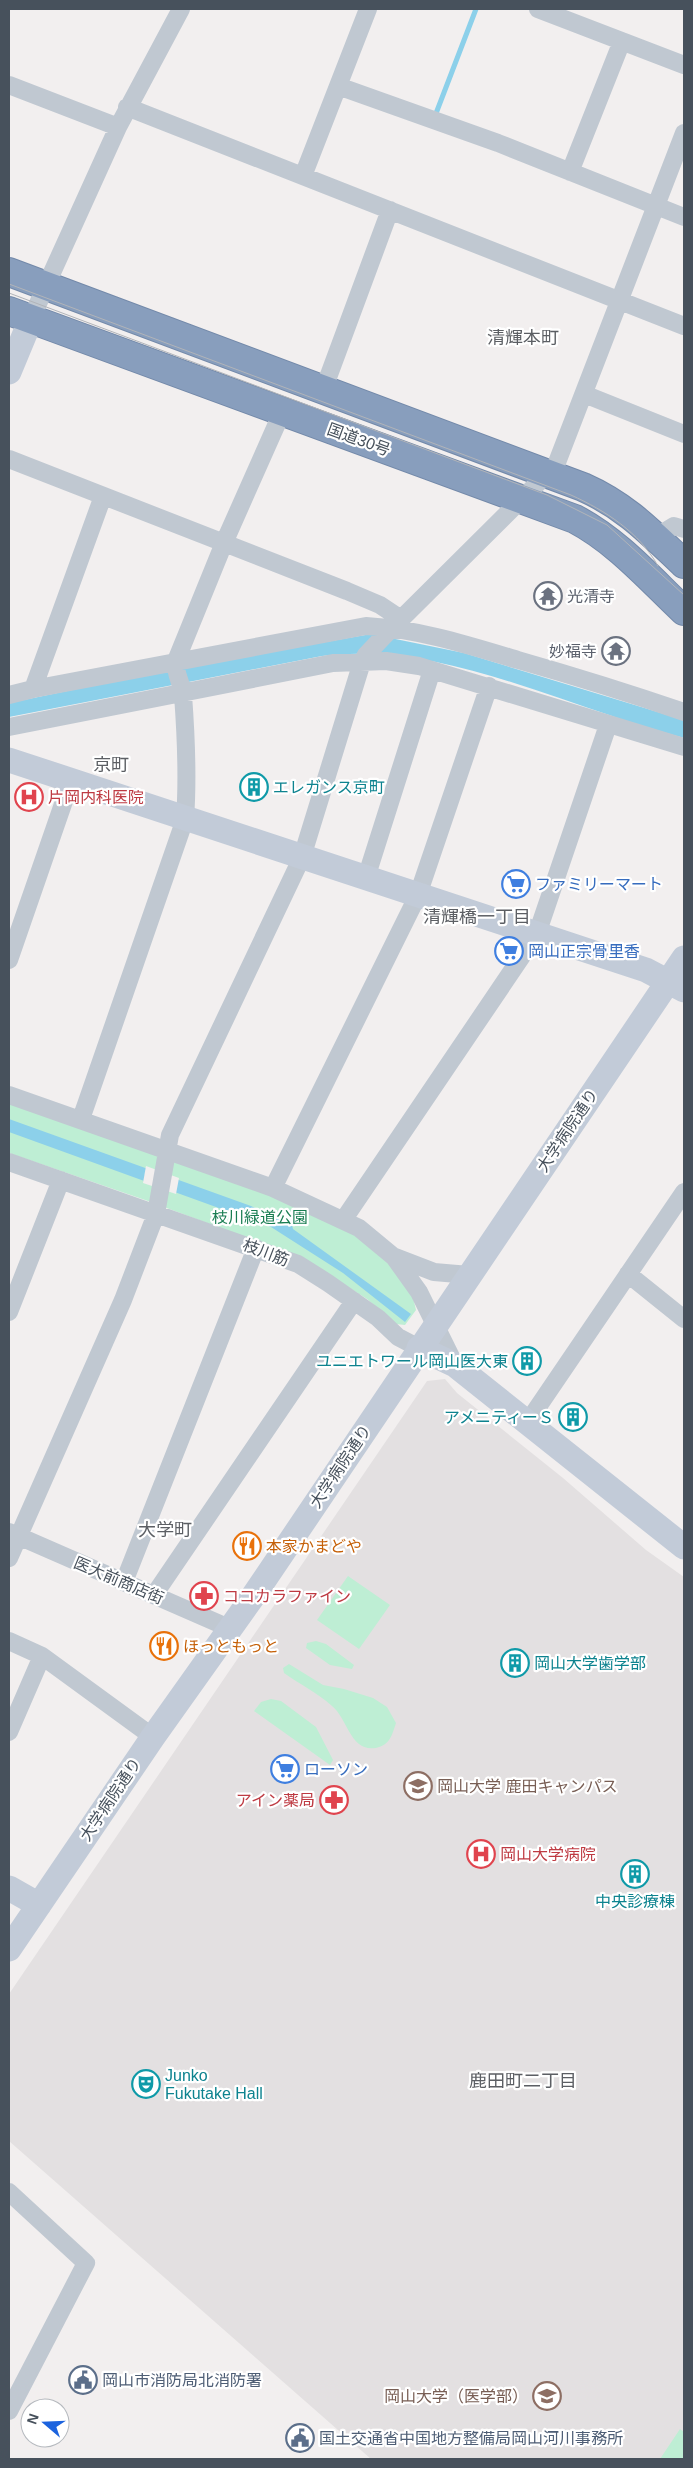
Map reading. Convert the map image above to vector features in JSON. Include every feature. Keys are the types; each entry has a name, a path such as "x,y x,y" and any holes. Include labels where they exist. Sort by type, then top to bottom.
{"highway":[{"name":"国道30号","path":"9,272 323,391 547,473 612,500 656,537 684,564"},
{"name":"国道30号","path":"20,315 283,410 574,519 602,536 684,611"}],"street":[{"path":"9,372 20,315 46,287 127,108 181,9"},
{"path":"303,176 368,9"},
{"path":"538,9 684,65"},
{"path":"570,172 622,41"},
{"path":"9,85 118,127"},
{"path":"338,86 498,143 684,217"},
{"path":"127,108 684,326"},
{"path":"9,1558 14,1534 123,1300 156,1214 167,1149 176,1122 302,857 364,658 522,500 559,460 684,133"},
{"path":"323,391 390,210"},
{"path":"584,394 684,434"},
{"path":"81,1120 186,819 187,794 182,689 176,664 224,544 283,410"},
{"path":"9,458 380,605 393,627"},
{"path":"33,689 103,496"},
{"path":"656,537 674,526 684,529"},
{"path":"9,695 366,626 393,627 460,643 623,691 684,712"},
{"path":"9,727 182,689 364,658 432,670 684,747"},
{"path":"366,878 432,670"},
{"path":"273,1188 418,896 489,686"},
{"path":"344,1219 537,934 608,725"},
{"path":"9,760 646,970 676,985"},
{"path":"9,960 70,781"},
{"name":"大学病院通り","path":"9,1949 435,1325 676,985 684,958"},
{"path":"9,1095 167,1149 273,1188 344,1219 359,1228 394,1257 418,1292 455,1365"},
{"name":"枝川筋","path":"9,1162 298,1264 378,1318 398,1337 420,1348"},
{"path":"9,1312 61,1180"},
{"path":"527,1423 684,1192"},
{"path":"124,1582 256,1248"},
{"path":"394,1257 434,1272 470,1275"},
{"path":"628,1274 684,1319"},
{"path":"154,1596 354,1301"},
{"path":"420,1348 455,1365 527,1423 683,1542"},
{"name":"医大前商店街","path":"14,1534 229,1628"},
{"path":"9,1641 42,1656 153,1737"},
{"path":"9,1732 42,1656"},
{"path":"9,1888 39,1905"},
{"path":"9,2192 86,2263 9,2411"}],"shaded area":[{"name":"岡山大学 鹿田キャンパス","path":"445,1379 457,1393 563,1478 646,1550 684,1577 684,2459 371,2459 9,2141 9,1994 427,1381"}],"green space":[{"name":"枝川緑道公園","path":"9,1102 270,1195 337,1226 362,1239 381,1255 411,1289 416,1310 405,1325 396,1324 367,1299 334,1278 250,1239 148,1201 9,1153"},
{"path":"348,1576 390,1605 359,1649 317,1620"},
{"path":"316,1641 326,1644 354,1665 352,1669 330,1665 306,1648 307,1643"},
{"path":"289,1664 323,1685 373,1698 387,1707 396,1723 392,1735 387,1742 381,1747 376,1748 367,1748 360,1745 332,1706 284,1673 283,1668"},
{"path":"271,1699 281,1701 316,1727 333,1760 330,1765 254,1711 261,1702"},
{"path":"680,2429 684,2432 684,2459 660,2459"}],"water":[{"path":"371,634 464,653 684,720 684,738 469,670 396,656 359,654 322,656 9,717 9,703 188,666"},
{"path":"9,1119 251,1206 277,1219 290,1218 293,1229 411,1314 405,1322 343,1273 271,1227 9,1132"}],"pier":[{"path":"146,1166 179,1178 176,1194 143,1183"}],"waterway":[{"path":"435,116 476,9"}],"tram line":[{"path":"9,284 571,495 597,508 620,524 641,543 658,566"},
{"path":"9,293 547,495 607,525 684,595"}],"place":[{"name":"光清寺","path":"548,596"},
{"name":"妙福寺","path":"616,651"},
{"name":"エレガンス京町","path":"254,787"},
{"name":"片岡内科医院","path":"29,797"},
{"name":"ファミリーマート","path":"516,884"},
{"name":"岡山正宗骨里香","path":"509,951"},
{"name":"ユニエトワール岡山医大東","path":"527,1361"},
{"name":"アメニティーＳ","path":"573,1417"},
{"name":"本家かまどや","path":"247,1546"},
{"name":"ココカラファイン","path":"204,1596"},
{"name":"ほっともっと","path":"164,1646"},
{"name":"岡山大学歯学部","path":"515,1663"},
{"name":"ローソン","path":"285,1769"},
{"name":"岡山大学 鹿田キャンパス","path":"418,1786"},
{"name":"アイン薬局","path":"334,1800"},
{"name":"岡山大学病院","path":"481,1854"},
{"name":"中央診療棟","path":"635,1874"},
{"name":"Junko Fukutake Hall","path":"146,2084"},
{"name":"岡山市消防局北消防署","path":"83,2380"},
{"name":"岡山大学（医学部）","path":"547,2396"},
{"name":"国土交通省中国地方整備局岡山河川事務所","path":"300,2438"}],"district":[{"name":"清輝本町","path":"523,338"},
{"name":"京町","path":"111,765"},
{"name":"清輝橋一丁目","path":"477,917"},
{"name":"大学町","path":"165,1530"},
{"name":"鹿田町二丁目","path":"523,2081"}]}
